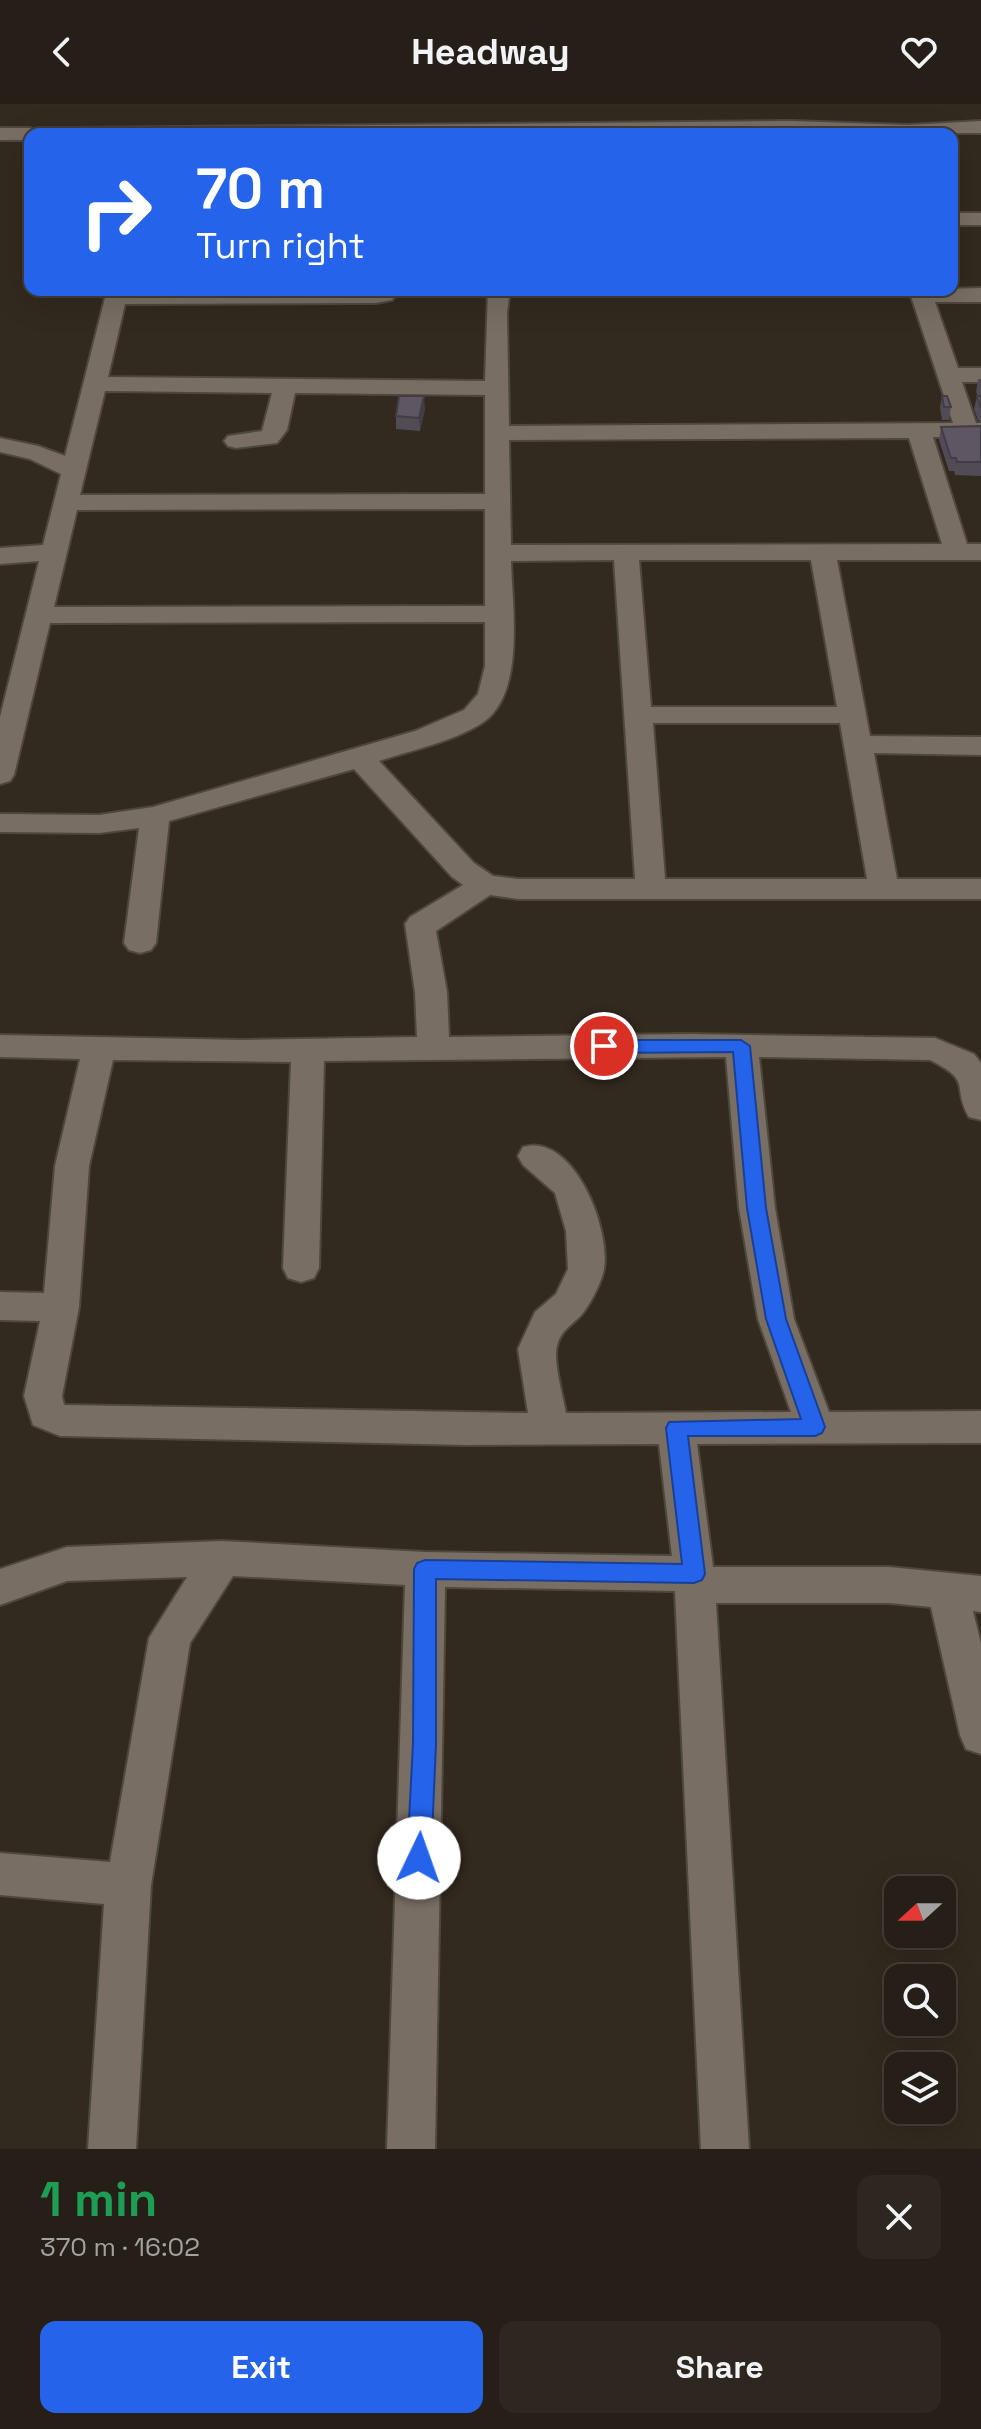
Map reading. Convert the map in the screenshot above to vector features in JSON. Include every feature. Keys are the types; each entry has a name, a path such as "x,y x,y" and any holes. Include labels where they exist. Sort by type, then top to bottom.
{"street":[{"path":"958,128 981,127"},
{"path":"742,128 817,128"},
{"path":"0,140 24,135"},
{"path":"0,140 24,141"},
{"path":"958,219 981,219"},
{"path":"958,294 981,295"},
{"path":"0,775 117,296"},
{"path":"0,823 99,824 155,816 360,758 425,737 474,716 491,695 499,666 498,296"},
{"path":"498,433 974,430 949,375 922,296"},
{"path":"949,375 981,375"},
{"path":"95,384 498,388"},
{"path":"236,441 269,438 275,430 285,386"},
{"path":"499,553 969,552 919,430"},
{"path":"0,445 29,449 54,458 74,472"},
{"path":"66,503 498,501"},
{"path":"0,556 54,552"},
{"path":"823,553 884,889"},
{"path":"626,554 651,889"},
{"path":"38,615 499,614"},
{"path":"638,715 852,715"},
{"path":"858,744 981,746"},
{"path":"360,758 439,847 485,885 518,889 981,889"},
{"path":"140,943 155,816"},
{"path":"433,1049 433,1014 429,974 420,941 421,924 485,885"},
{"path":"0,1046 308,1050 741,1046 935,1049 962,1062 977,1081 981,1108"},
{"path":"741,1046 757,1208 776,1319 815,1427"},
{"path":"99,1047 72,1166 61,1307 43,1396 47,1414 60,1420 549,1429 981,1427"},
{"path":"301,1268 308,1050"},
{"path":"535,1156 570,1187 584,1231 586,1269 570,1303 548,1322 537,1349 549,1429"},
{"path":"0,1306 61,1307"},
{"path":"676,1428 694,1580 725,2149"},
{"path":"112,2149 128,1885 170,1638 222,1558"},
{"path":"0,1587 67,1564 222,1558 694,1580 889,1585 964,1593 981,1735"},
{"path":"411,2149 425,1744 425,1569"},
{"path":"0,1874 128,1885"}],"building":[{"path":"399,396 424,396 419,418 396,416"},
{"path":"942,396 947,396 951,407 944,407"},
{"path":"981,426 981,462 957,462 956,458 951,458 941,427"}],"route":[{"path":"419,1858 425,1744 425,1569 694,1574 676,1428 815,1427 776,1319 757,1208 741,1046 604,1046"}]}
